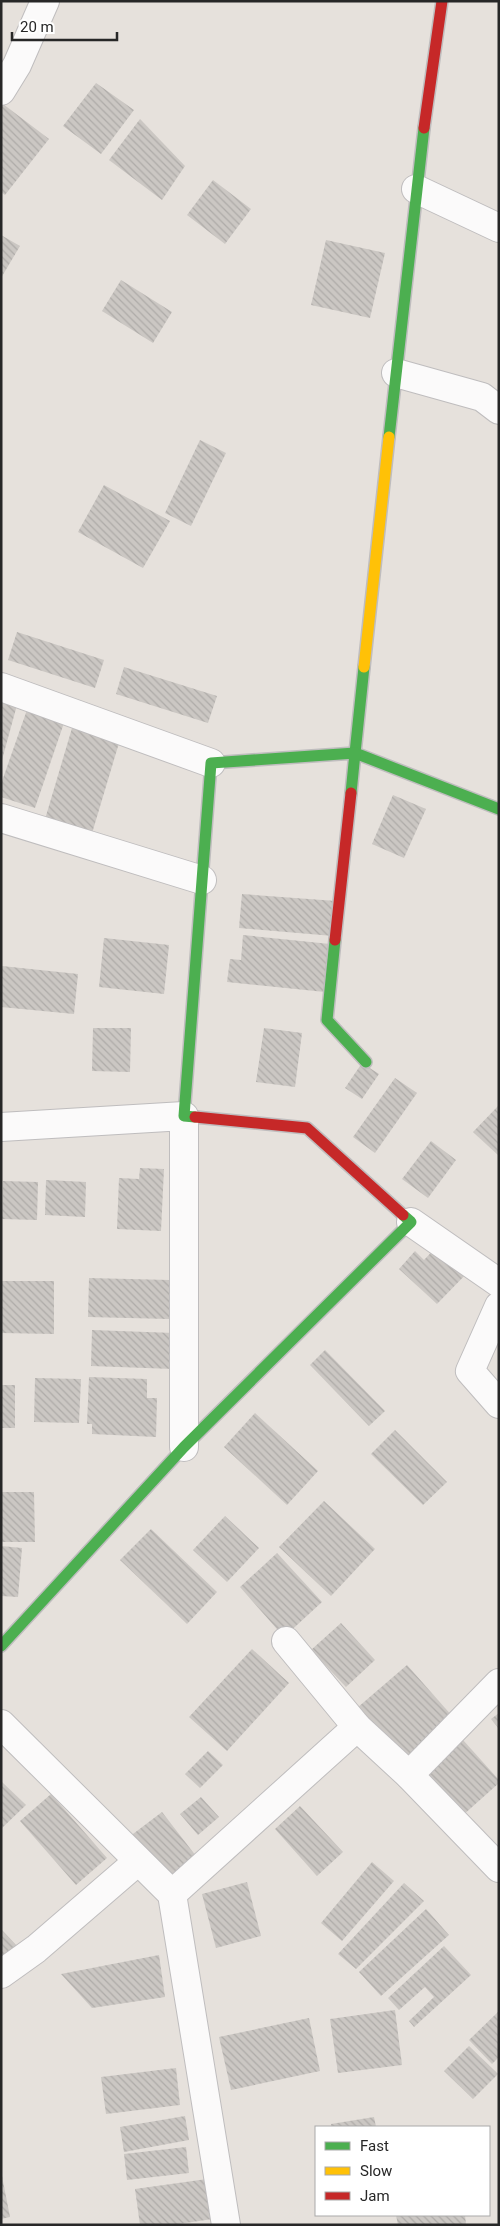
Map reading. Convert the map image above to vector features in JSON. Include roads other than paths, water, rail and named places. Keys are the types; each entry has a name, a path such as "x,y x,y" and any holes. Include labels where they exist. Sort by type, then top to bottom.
{"street":[{"path":"1,91 17,65 45,1"},
{"path":"366,1062 327,1020 416,189 442,1"},
{"path":"416,189 499,228"},
{"path":"396,373 482,398 499,410"},
{"path":"1,687 211,763 355,752 499,809"},
{"path":"184,1448 184,1116 211,763"},
{"path":"1,818 202,880"},
{"path":"1,1127 184,1116 307,1128 411,1222 499,1283"},
{"path":"1,1646 184,1448 411,1222"},
{"path":"499,1306 470,1371 499,1404"},
{"path":"286,1641 357,1728 409,1775 499,1868"},
{"path":"409,1775 499,1683"},
{"path":"1,1724 137,1862 172,1894 226,2225"},
{"path":"172,1894 357,1728"},
{"path":"1,1974 36,1949 137,1862"}]}
